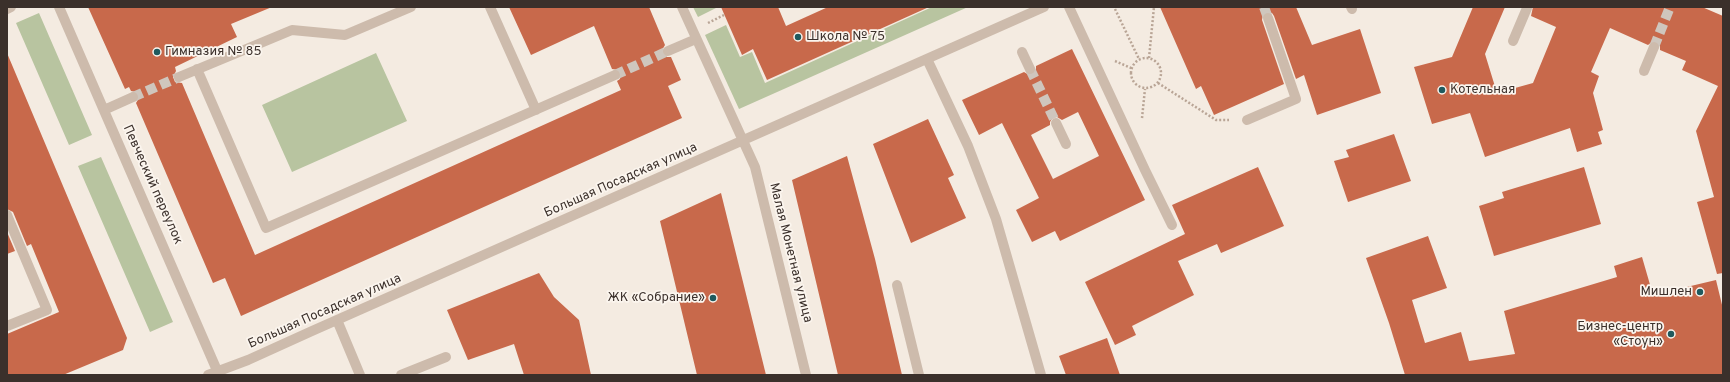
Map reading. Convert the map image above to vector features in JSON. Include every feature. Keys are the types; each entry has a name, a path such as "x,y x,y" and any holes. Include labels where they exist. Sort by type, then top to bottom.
{"street":[{"path":"7,9 11,7"},
{"name":"Певческий переулок","path":"59,7 218,373"},
{"path":"179,77 292,30 345,35 411,7"},
{"path":"490,7 536,110"},
{"name":"Малая Монетная улица","path":"682,7 744,140 758,177 806,375"},
{"name":"Большая Посадская улица","path":"208,375 218,373 1044,7"},
{"path":"1069,7 1172,225"},
{"path":"1513,41 1527,8"},
{"path":"1247,120 1296,99 1268,18"},
{"path":"668,51 696,39"},
{"path":"1644,71 1654,47"},
{"path":"1022,52 1030,69"},
{"path":"927,59 968,146 996,219 1041,375"},
{"path":"197,69 266,228 615,75"},
{"path":"104,110 133,97"},
{"path":"1056,123 1066,144"},
{"path":"7,215 47,310 7,326"},
{"path":"897,285 919,375"},
{"path":"337,320 360,375"},
{"path":"401,375 446,357"}],"path":[{"path":"1149,58 1154,7"},
{"path":"1115,9 1139,59"},
{"path":"714,20 724,15"},
{"path":"1149,58 1156,62 1161,68 1161,76 1158,84 1152,88 1145,89 1138,87 1133,82 1130,75 1131,68 1139,59 1149,58"},
{"path":"1158,84 1216,120 1247,120"}],"green space":[{"path":"693,7 718,7 698,17"},
{"path":"932,7 968,7 739,109 705,35 726,25 740,57 752,52 765,83"},
{"path":"39,13 92,135 69,145 16,23"},
{"path":"376,53 407,121 292,172 262,105"},
{"path":"101,157 173,322 150,332 78,166"}],"building":[{"path":"88,7 272,7 231,24 237,37 175,67 176,71 173,77 175,82 182,83 255,255 621,90 617,81 620,79 621,73 619,70 612,69 594,26 531,55 509,7 649,7 665,45 662,50 662,54 667,57 671,57 681,80 668,86 682,118 241,316 225,278 213,283 136,103 139,98 139,94 131,91 129,87 125,89"},
{"name":"Школа № 75","path":"721,7 778,7 786,26 828,7 929,7 767,80 753,49 742,55"},
{"path":"1160,7 1296,7 1312,45 1360,29 1381,93 1317,115 1304,75 1296,79 1274,16 1272,13 1266,12 1263,14 1262,20 1284,84 1214,115 1201,86 1196,89"},
{"path":"1473,7 1505,7 1485,54 1497,93 1533,83 1556,27 1531,16 1533,7 1702,7 1723,16 1723,273 1717,274 1697,202 1714,197 1696,131 1718,86 1682,70 1686,61 1660,50 1660,46 1657,41 1653,41 1648,45 1610,28 1591,72 1599,76 1593,93 1603,130 1598,132 1602,144 1577,152 1570,128 1485,157 1470,113 1432,124 1414,67 1452,57"},
{"path":"1072,49 1145,200 1060,241 1055,231 1032,242 1016,210 1039,198 1002,123 979,135 962,100 1024,72 1029,75 1033,75 1036,70 1036,66","holes":["1078,112 1099,156 1053,179 1031,135 1050,125 1053,117 1057,117 1062,120"]},
{"path":"7,53 127,338 123,350 63,375 7,375 7,334 59,312 31,244 27,246 13,212 7,209"},
{"path":"928,119 954,175 948,178 966,218 911,243 873,144"},
{"path":"1394,134 1411,181 1348,202 1334,161 1349,157 1346,150"},
{"path":"847,156 875,259 902,375 838,375 792,180"},
{"path":"1258,167 1284,226 1221,253 1217,244 1178,261 1194,295 1132,326 1136,335 1115,345 1085,282 1185,234 1172,205"},
{"path":"1584,167 1601,224 1494,256 1479,206 1504,198 1502,192"},
{"name":"ЖК «Собрание»","path":"721,193 766,375 697,375 660,221"},
{"path":"7,232 15,251 7,254"},
{"path":"1428,236 1447,288 1412,300 1425,343 1461,332 1469,361 1515,354 1504,311 1617,277 1614,266 1642,257 1653,295 1716,280 1723,309 1723,375 1405,375 1389,323 1366,258"},
{"name":"ЖК «Собрание»","path":"539,273 554,297 579,320 591,375 524,375 514,344 468,360 447,310"},
{"path":"1107,338 1120,375 1066,375 1059,356"}],"tunnel":[{"path":"1264,7 1268,18"},
{"path":"1654,47 1670,7"},
{"path":"615,75 668,51"},
{"path":"1030,69 1056,123"},
{"path":"133,97 179,77"}],"place":[{"name":"Школа № 75","path":"798,37"},
{"name":"Гимназия № 85","path":"157,52"},
{"name":"Котельная","path":"1442,90"},
{"name":"Мишлен","path":"1700,292"},
{"name":"ЖК «Собрание»","path":"713,298"},
{"name":"Бизнес-центр «Стоун»","path":"1671,334"}]}
